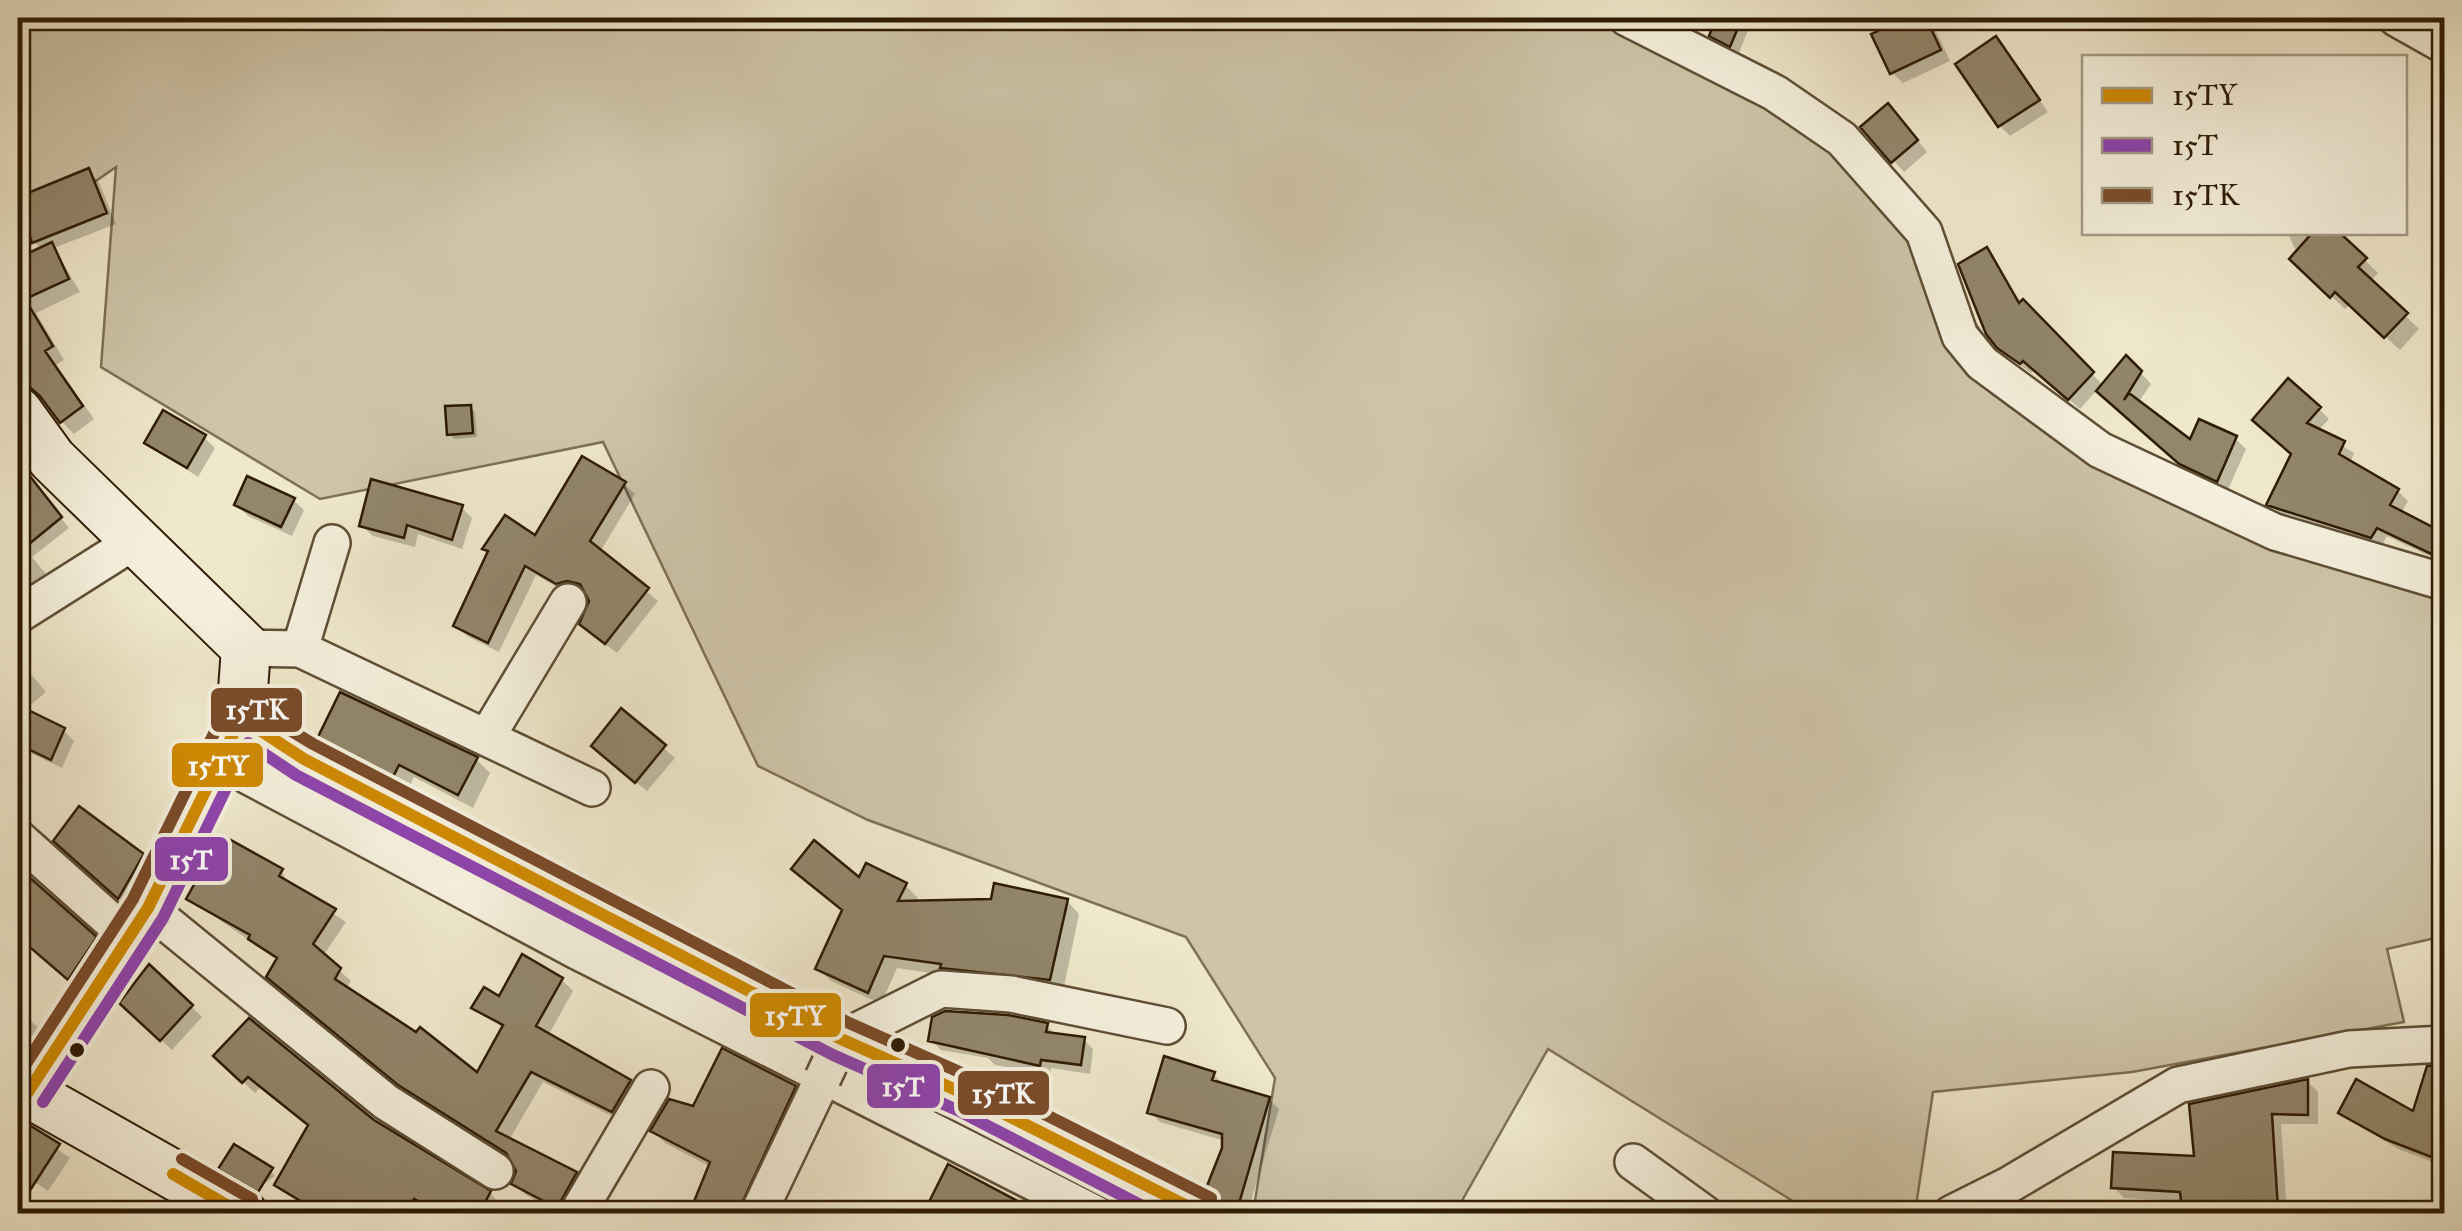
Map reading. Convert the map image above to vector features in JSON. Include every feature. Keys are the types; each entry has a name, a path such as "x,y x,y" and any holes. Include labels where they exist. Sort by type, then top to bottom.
{"street":[{"path":"1626,18 1775,94 1842,138 1924,232 1960,336 1982,363 2100,450 2274,532 2444,582"},
{"path":"2396,18 2444,45"},
{"path":"18,412 52,459 246,648 300,649 488,735 592,788"},
{"path":"18,615 136,540"},
{"path":"300,649 332,543"},
{"path":"488,735 568,602"},
{"path":"242,1214 23,1090 139,923 241,718 246,648"},
{"path":"241,718 304,759 842,1039 965,1094 1204,1214"},
{"path":"220,760 577,951 1096,1214"},
{"path":"18,838 386,1102 494,1170"},
{"path":"758,1214 842,1039 940,989 1011,994 1167,1026"},
{"path":"1951,1214 2178,1085 2349,1050 2444,1044"},
{"path":"577,1214 651,1088"},
{"path":"1633,1162 1705,1214"}],"shaded area":[{"path":"18,18 1600,18 1718,71 1867,154 2021,395 2444,597 2444,936 2387,949 2404,1022 2132,1072 1933,1092 1915,1213 1812,1213 1548,1049 1455,1213 1253,1213 1275,1078 1186,937 868,820 758,766 603,442 320,499 101,367 116,167 18,235"}],"building":[{"path":"1716,18 1742,18 1730,47 1709,36"},
{"path":"1906,18 1926,18 1941,50 1890,74 1871,34"},
{"path":"1996,36 2040,100 1998,127 1955,64"},
{"path":"1888,103 1918,140 1891,163 1860,127"},
{"path":"89,168 107,213 32,243 18,197"},
{"path":"2310,235 2342,235 2367,258 2358,267 2408,313 2384,338 2335,292 2330,298 2289,259"},
{"path":"52,242 69,279 25,299 53,346 45,351 83,406 60,423 40,396 18,377 18,258"},
{"path":"1987,247 2019,303 2023,299 2094,372 2068,400 2023,361 2020,364 1997,348 1986,334 1958,264"},
{"path":"2126,355 2142,371 2124,400 2129,393 2190,439 2199,419 2237,436 2217,482 2179,464 2096,391"},
{"path":"2288,378 2321,407 2307,423 2345,441 2339,454 2399,489 2390,505 2444,533 2444,560 2377,528 2371,538 2266,505 2291,454 2252,420"},
{"path":"471,405 473,433 447,435 445,406"},
{"path":"163,410 206,435 187,468 144,443"},
{"path":"582,456 626,482 590,541 649,588 605,644 579,624 589,601 580,584 556,584 525,566 488,643 453,626 488,551 482,549 505,515 535,535"},
{"path":"18,461 62,517 18,553"},
{"path":"247,476 295,498 281,527 234,505"},
{"path":"371,479 463,505 452,540 407,525 404,538 359,526"},
{"path":"340,692 478,757 458,795 399,765 392,779 316,741"},
{"path":"18,705 65,728 51,760 18,744"},
{"path":"621,708 666,745 635,783 591,746"},
{"path":"79,806 144,854 118,899 53,841"},
{"path":"222,835 283,869 279,876 336,909 313,944 341,968 335,979 416,1032 420,1027 477,1072 503,1025 471,1008 484,987 499,996 522,954 563,978 536,1026 631,1080 612,1112 531,1072 496,1131 577,1172 557,1208 511,1184 516,1171 506,1153 398,1085 266,977 277,958 248,939 250,935 186,899"},
{"path":"814,840 859,877 866,863 907,883 898,901 991,899 994,883 1068,899 1050,980 940,968 941,964 884,956 868,993 815,969 842,910 791,869"},
{"path":"28,876 97,937 68,980 18,937 18,890"},
{"path":"149,964 193,1005 160,1041 119,1003"},
{"path":"945,1011 1008,1015 1048,1023 1046,1032 1085,1037 1081,1065 1041,1060 1040,1066 928,1041 932,1017"},
{"path":"249,1018 374,1120 491,1191 479,1214 442,1214 414,1199 405,1214 322,1214 274,1185 308,1125 248,1077 242,1083 213,1056"},
{"path":"722,1048 796,1086 737,1214 689,1214 710,1162 650,1131 669,1099 693,1106"},
{"path":"1164,1056 1215,1072 1212,1080 1270,1097 1236,1214 1225,1213 1220,1200 1205,1191 1222,1148 1222,1134 1147,1113"},
{"path":"2444,1065 2444,1162 2385,1139 2338,1113 2356,1079 2413,1111 2427,1066"},
{"path":"2308,1079 2308,1115 2272,1114 2278,1209 2230,1212 2229,1204 2182,1210 2180,1192 2111,1188 2113,1152 2194,1156 2189,1104"},
{"path":"18,1118 60,1144 18,1209"},
{"path":"234,1144 273,1168 258,1192 218,1169"},
{"path":"948,1164 1042,1214 923,1214"}],"waterway":[{"path":"275,766 826,1056"},
{"path":"840,1063 1147,1214"}],"transit line":[{"name":"15TK","path":"18,1076 133,899 226,709 242,701 313,744 849,1023 973,1078 1211,1198"},
{"name":"15TY","path":"28,1092 148,908 241,718 304,759 841,1039 965,1094 1203,1214"},
{"name":"15T","path":"43,1102 163,918 248,743 296,775 833,1055 957,1110 1158,1214"},
{"name":"15TK","path":"182,1159 252,1199"},
{"name":"15TY","path":"173,1174 242,1214"}]}
